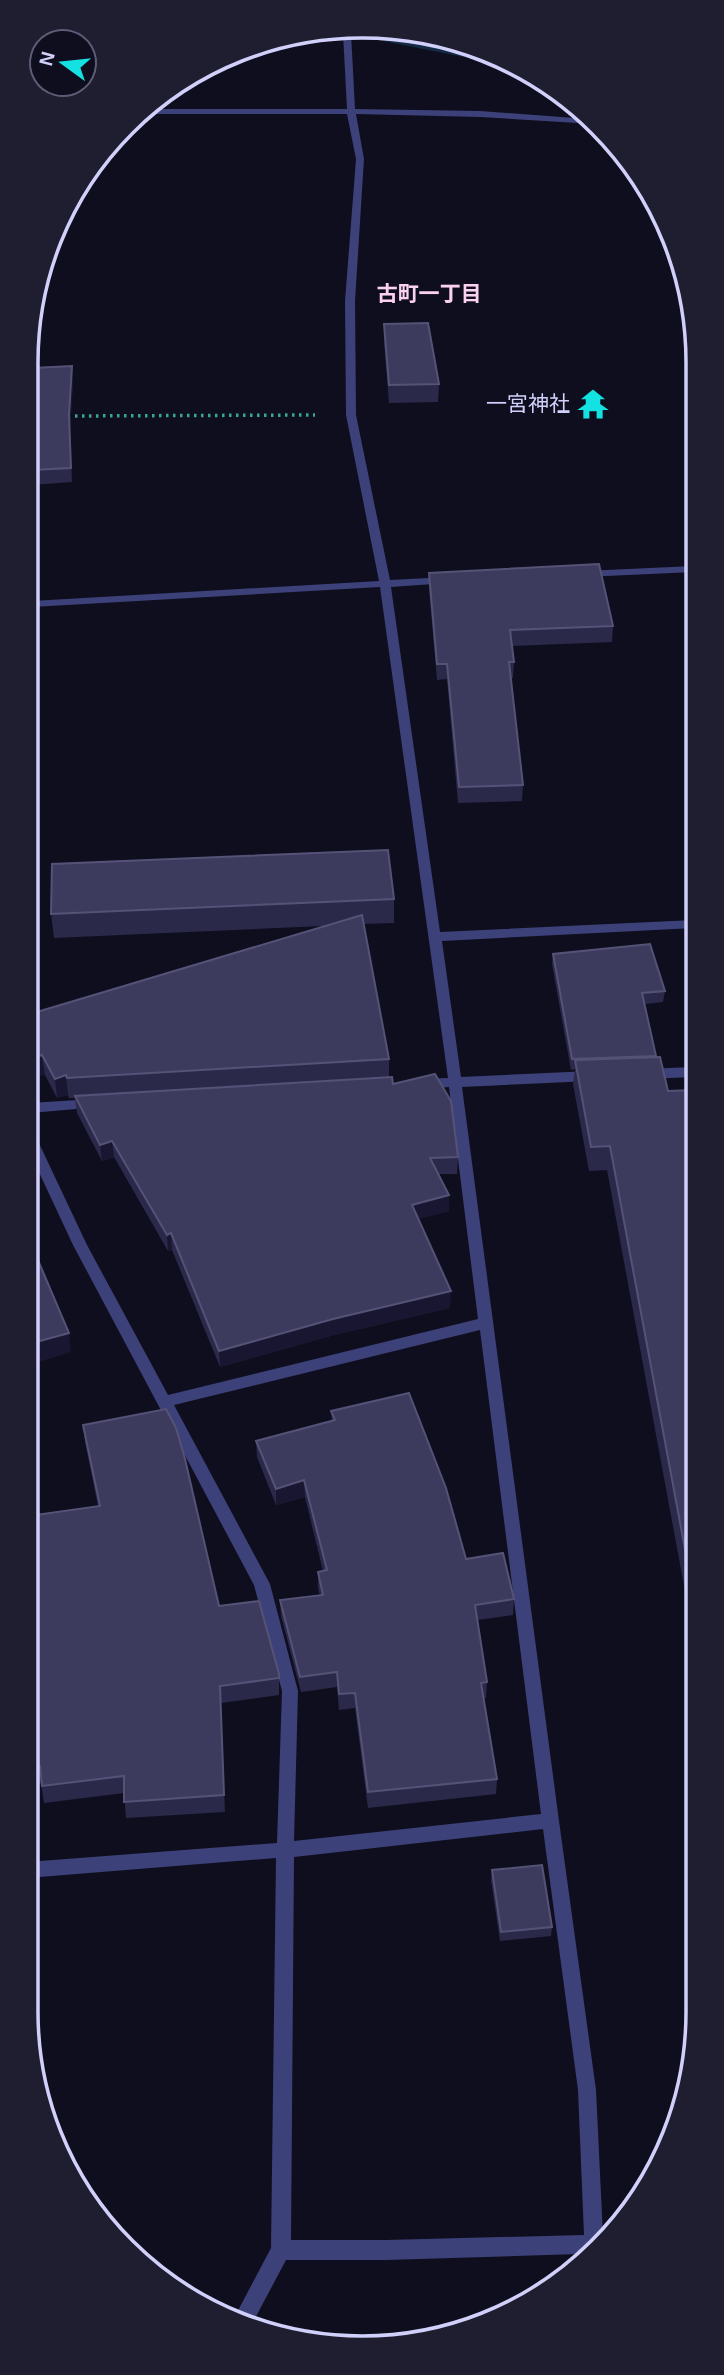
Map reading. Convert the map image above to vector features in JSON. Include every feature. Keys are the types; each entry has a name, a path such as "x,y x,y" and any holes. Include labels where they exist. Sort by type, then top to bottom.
{"street":[{"path":"347,39 351,111 360,159 350,301 351,415 385,583 456,1082 485,1322 587,2090 593,2240"},
{"path":"157,112 351,111 576,120"},
{"path":"573,574 686,569"},
{"path":"38,604 466,579"},
{"path":"435,937 686,924"},
{"path":"627,1075 686,1072"},
{"path":"401,1085 601,1076"},
{"path":"38,1108 112,1103"},
{"path":"38,1156 80,1245 262,1584 290,1691 285,1850 281,2250 246,2315"},
{"path":"164,1402 485,1322"},
{"path":"38,1869 285,1850 550,1821"},
{"path":"281,2250 386,2250 534,2244 584,2248"}],"path":[{"path":"60,416 351,415"}],"water":[{"path":"370,38 425,45 476,59"}],"building":[{"path":"428,323 439,384 389,385 384,324"},
{"path":"72,366 69,415 71,468 38,470 38,368"},
{"path":"599,564 613,626 510,630 514,662 509,662 523,785 459,787 447,664 437,664 429,573"},
{"path":"388,850 394,899 51,914 52,864"},
{"path":"362,915 389,1059 67,1078 66,1075 55,1079 42,1055 38,1056 38,1012"},
{"path":"650,944 665,991 642,993 656,1056 572,1059 553,954"},
{"path":"660,1057 668,1091 686,1090 686,1555 610,1146 591,1147 575,1060"},
{"path":"435,1074 451,1101 458,1157 430,1158 449,1195 412,1205 451,1291 333,1319 219,1351 171,1233 167,1235 112,1141 100,1145 75,1096 392,1077 393,1084"},
{"path":"38,1260 69,1333 38,1342"},
{"path":"409,1393 446,1488 466,1559 503,1553 514,1599 475,1605 487,1682 481,1683 497,1779 368,1792 355,1693 339,1694 337,1672 300,1677 280,1600 323,1595 318,1572 327,1570 304,1480 276,1489 256,1441 335,1420 331,1411"},
{"path":"166,1409 176,1428 185,1459 219,1606 259,1601 279,1678 220,1686 224,1795 124,1802 124,1776 42,1786 38,1766 38,1515 100,1506 83,1425"},
{"path":"542,1865 552,1927 501,1932 492,1870"}],"place":[{"name":"一宮神社","path":"593,404"}],"district":[{"name":"古町一丁目","path":"429,294"}]}
